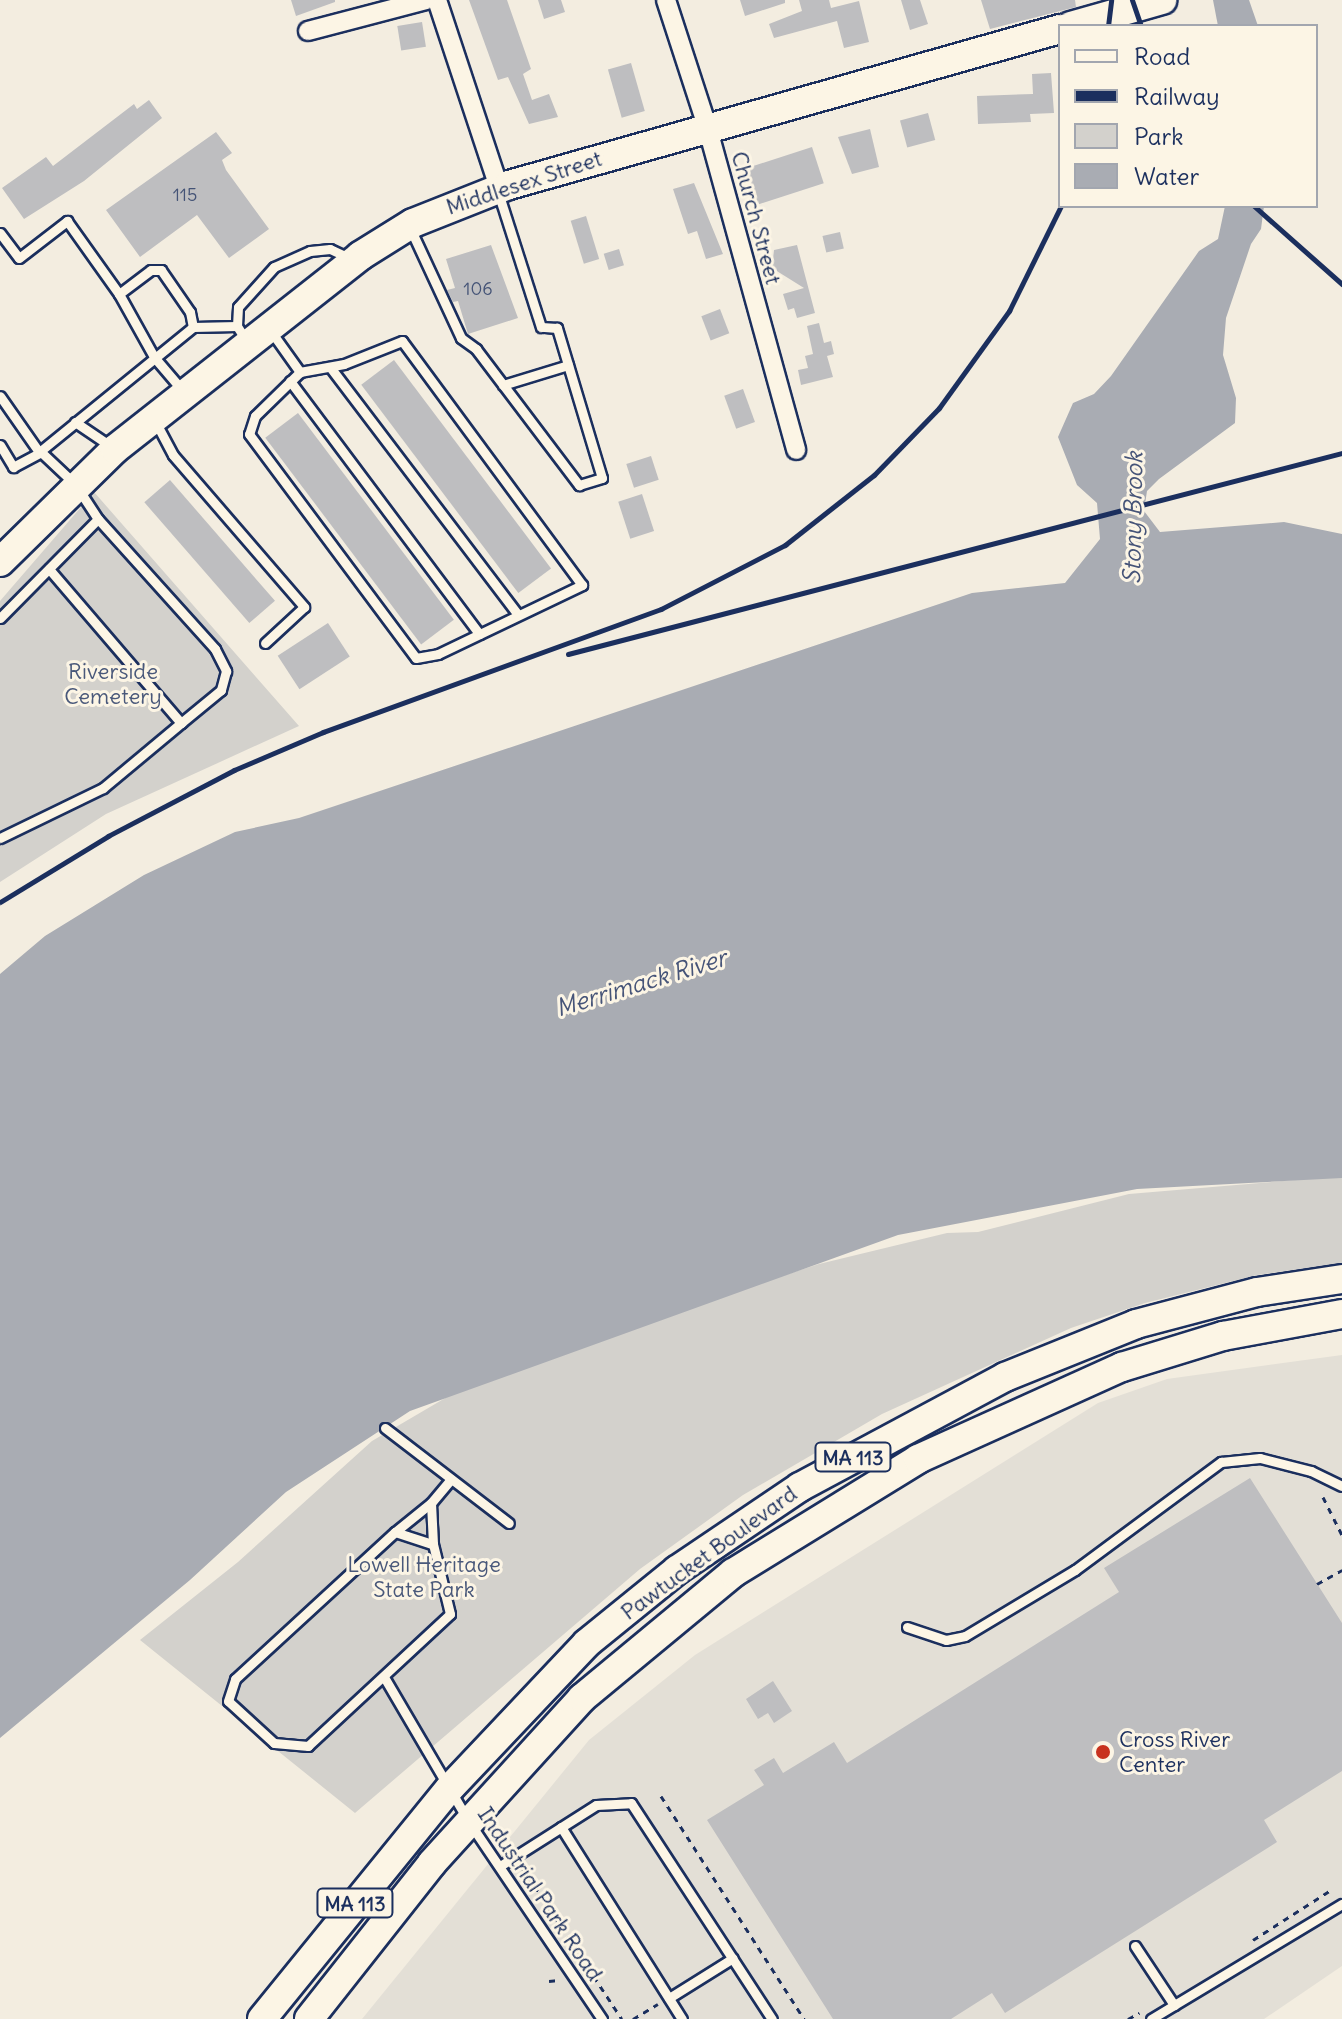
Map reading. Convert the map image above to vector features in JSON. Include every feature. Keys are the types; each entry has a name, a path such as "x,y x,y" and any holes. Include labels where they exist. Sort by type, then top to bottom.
{"main road":[{"path":"1076,24 1121,5 1162,0"},
{"name":"Middlesex Street","path":"0,562 75,484 185,393 251,332 408,225 498,188 707,126 1058,30"},
{"name":"Pawtucket Boulevard","path":"262,2019 450,1788 587,1643 677,1570 800,1487 1005,1377 1136,1324 1257,1292 1342,1279"},
{"name":"Pawtucket Boulevard","path":"309,2019 469,1822 582,1698 644,1643 733,1573 918,1459 1122,1367 1223,1336 1342,1314"}],"street":[{"path":"308,31 426,0"},
{"path":"437,0 498,188"},
{"name":"Church Street","path":"666,0 707,126 796,450"}],"lane":[{"path":"408,225 461,338 503,385 579,485 602,478 557,328 541,327 498,188"},
{"path":"0,233 19,258 67,221 119,294 154,357 185,393"},
{"path":"300,372 251,332 238,307 274,267 296,255 330,249 354,261"},
{"path":"119,294 156,267 190,312 193,327"},
{"path":"0,445 13,467 39,452 193,327 251,332"},
{"path":"402,341 582,585 479,634 416,658 249,434 255,416 300,372 330,367 402,341"},
{"path":"503,385 568,365"},
{"path":"330,367 518,615"},
{"path":"290,381 479,634"},
{"path":"0,396 39,452 75,484 98,519 225,666 221,690 103,788 0,838"},
{"path":"153,418 173,455 304,607 265,643"},
{"path":"75,422 115,449"},
{"path":"0,618 98,519"},
{"path":"49,569 181,723"},
{"path":"385,1428 509,1523"},
{"path":"907,1627 946,1640 965,1636 1087,1561 1221,1462 1271,1461 1311,1471 1342,1486"},
{"path":"431,1503 433,1544 450,1614 308,1746 274,1743 228,1701 235,1679 395,1532 431,1503 451,1479"},
{"path":"395,1532 433,1544"},
{"name":"Industrial Park Road","path":"384,1677 469,1822 602,2019"},
{"path":"500,1866 607,1801 631,1803 772,2019"},
{"path":"561,1827 682,2019"},
{"path":"1151,2019 1342,1904"},
{"path":"1135,1946 1174,2005"},
{"path":"669,1998 733,1958"}],"path":[{"path":"1323,1497 1342,1535"},
{"path":"1317,1584 1342,1570"},
{"path":"661,1796 804,2019"},
{"path":"516,1856 622,2019"},
{"path":"633,2019 669,1998"}],"shaded area":[{"path":"1342,1355 1342,1966 1264,2019 362,2019 589,1740 695,1655 1098,1403 1167,1379"}],"green space":[{"name":"Riverside Cemetery","path":"94,492 299,726 106,814 0,882 0,601"},
{"name":"Lowell Heritage State Park","path":"1342,1176 1342,1263 1257,1275 1145,1303 1071,1328 882,1414 743,1495 640,1569 355,1813 140,1640 238,1562 372,1441 493,1370 819,1264 947,1233 978,1232 1129,1194"}],"water":[{"path":"1213,0 1249,0 1257,24 1218,24"},
{"path":"1225,208 1264,208 1261,229 1251,244 1226,318 1223,355 1236,398 1235,423 1159,479 1147,491 1144,511 1160,532 1284,522 1342,534 1342,1178 1137,1189 898,1235 410,1411 286,1492 190,1580 0,1738 0,974 45,936 144,875 235,832 299,818 972,593 1065,583 1100,539 1097,503 1077,485 1058,437 1073,403 1094,394 1111,376 1199,251 1218,239"}],"building":[{"path":"291,0 335,0 335,2 296,16"},
{"path":"469,0 507,0 531,69 523,74 532,100 549,94 558,117 529,124 508,77 498,80"},
{"path":"538,0 561,0 565,12 544,19"},
{"path":"740,0 785,0 785,3 745,16"},
{"path":"799,0 829,0 831,8 859,1 869,42 844,48 837,21 774,38 769,24 802,11"},
{"path":"901,0 920,0 928,24 910,30"},
{"path":"981,0 1075,0 1076,7 990,29"},
{"path":"422,22 426,47 401,51 397,26"},
{"path":"631,63 645,111 622,118 608,70"},
{"path":"1051,73 1054,113 1030,114 1031,122 978,124 977,96 1033,94 1032,74"},
{"path":"149,100 162,118 84,181 24,219 2,188 46,157 53,166 134,104 137,109"},
{"path":"928,113 935,140 907,148 900,121"},
{"path":"870,129 879,167 852,174 838,137"},
{"path":"216,132 232,153 222,160 226,170 269,229 229,258 197,215 140,257 106,210"},
{"path":"812,147 824,183 758,204 746,168"},
{"path":"694,183 723,254 706,259 697,231 688,234 673,189"},
{"path":"586,216 599,259 584,264 571,221"},
{"path":"840,232 844,249 826,253 822,236"},
{"path":"491,245 518,318 468,334 458,301 453,302 447,290 455,288 446,259"},
{"path":"797,245 815,313 797,318 794,308 788,310 783,294 804,288 772,268 774,250"},
{"path":"619,249 624,265 609,270 604,254"},
{"path":"720,309 729,333 711,340 701,316"},
{"path":"819,323 824,343 831,341 834,354 827,356 833,377 801,385 798,370 808,368 805,356 813,354 807,326"},
{"path":"394,360 551,568 518,593 361,385"},
{"path":"743,389 755,422 736,429 724,396"},
{"path":"298,413 454,620 421,645 265,438"},
{"path":"651,456 659,480 634,488 626,464"},
{"path":"170,480 275,601 249,623 144,502"},
{"path":"642,494 654,531 630,539 618,502"},
{"path":"328,623 350,657 299,689 278,656"},
{"name":"Cross River Center","path":"1250,1478 1342,1623 1342,1771 1264,1820 1277,1842 1005,2013 992,1993 951,2019 833,2019 707,1820 764,1785 754,1770 774,1758 783,1773 834,1742 847,1763 1119,1592 1104,1568"},
{"path":"773,1681 792,1711 774,1723 768,1713 758,1719 746,1699"}],"railway":[{"path":"1108,24 1111,0"},
{"path":"1132,0 1140,24"},
{"path":"0,902 108,836 234,770 323,732 661,609 785,545 874,475 939,408 1009,311 1060,208"},
{"path":"1256,208 1342,284"},
{"path":"568,654 1342,453"}],"place":[{"name":"Cross River Center","path":"1103,1752"}],"water label":[{"name":"Stony Brook","path":"1133,518"},
{"name":"Merrimack River","path":"641,983"}]}
